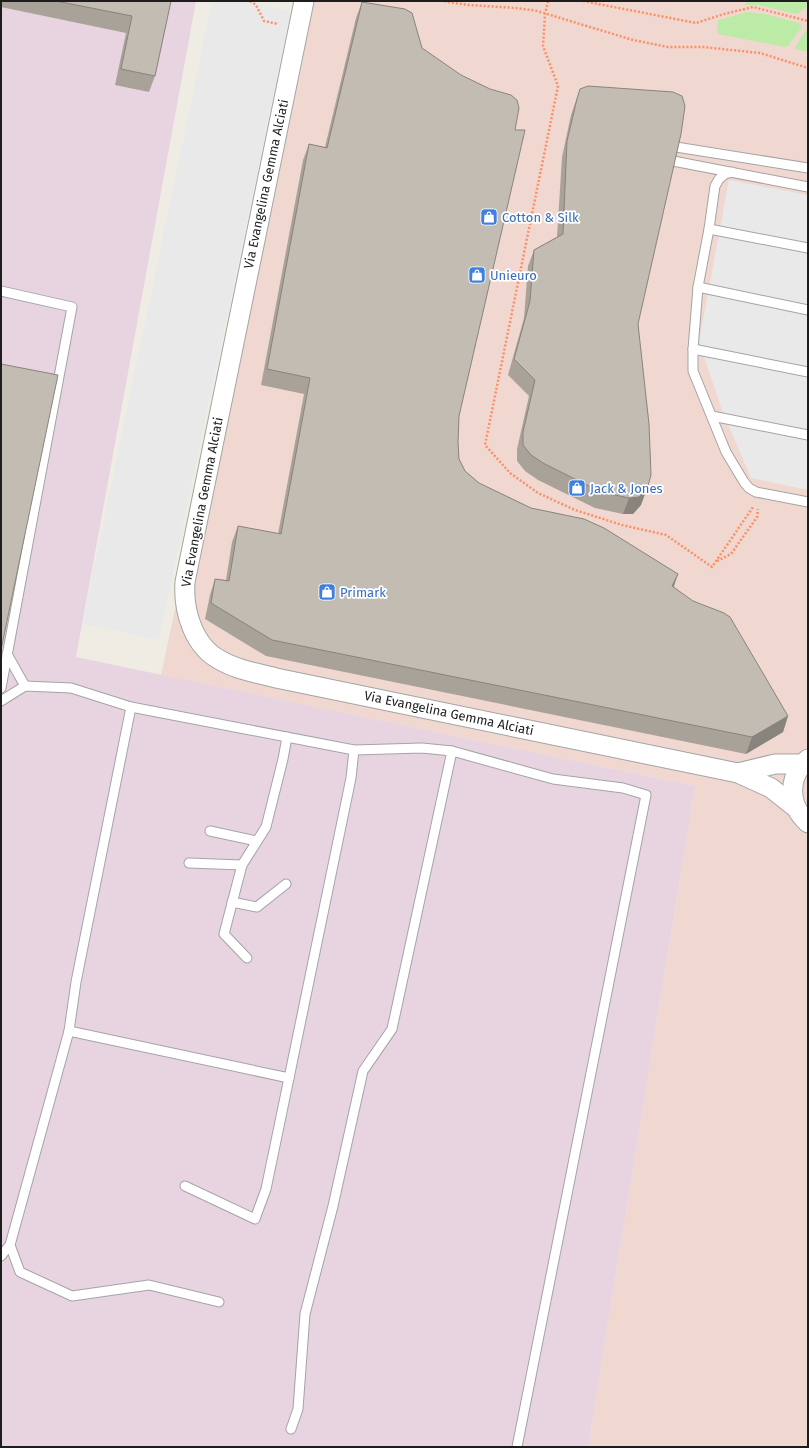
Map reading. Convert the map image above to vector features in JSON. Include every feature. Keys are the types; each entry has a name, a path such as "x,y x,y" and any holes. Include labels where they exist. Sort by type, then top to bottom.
{"street":[{"name":"Via Evangelina Gemma Alciati","path":"304,1 185,582 185,604 196,634 206,650 220,660 244,670 738,772 771,788 795,807 801,817 808,823"},
{"name":"Via Evangelina Gemma Alciati","path":"738,772 774,764 805,762"},
{"path":"795,807 792,796 792,784 796,773 805,762"}],"lane":[{"path":"676,147 808,168"},
{"path":"673,161 808,187"},
{"path":"732,172 719,178 715,186 709,229 698,287 693,349 694,371 726,452 749,488 756,492 808,502"},
{"path":"709,229 808,248"},
{"path":"698,287 808,310"},
{"path":"1,291 72,307 1,688"},
{"path":"693,349 808,372"},
{"path":"712,416 808,435"},
{"path":"7,654 25,686"},
{"path":"1,701 25,686 71,688 131,707 354,750 422,748 452,751 554,779 623,788 646,795 517,1447"},
{"path":"1,1256 10,1245 69,1031 76,982 131,707"},
{"path":"247,958 224,934 242,864 266,827 287,737"},
{"path":"185,1186 255,1219 266,1189 290,1078 351,778 354,750"},
{"path":"291,1429 298,1409 304,1314 333,1206 363,1071 392,1029 452,751"},
{"path":"210,831 257,841"},
{"path":"189,864 242,864"},
{"path":"232,902 257,907 286,884"},
{"path":"69,1031 290,1078"},
{"path":"10,1245 20,1272 72,1296 149,1285 219,1302"}],"path":[{"path":"250,1 256,5 264,21 298,29"},
{"path":"444,1 471,5 516,8 545,14 633,40 668,47 704,47 760,53 808,68"},
{"path":"548,1 545,14 543,46 558,86 485,445 510,473 538,493 575,510 622,525 666,535 712,567 750,512"},
{"path":"583,1 696,23 753,7 808,21"},
{"path":"716,562 731,554 757,517"}],"shaded area":[{"path":"1,1 196,1 76,657 695,786 588,1447 1,1447"},
{"path":"212,1 245,1 291,11 159,640 82,624"},
{"path":"304,1 808,1 808,1447 588,1447 695,786 161,675"},
{"path":"729,180 808,195 808,490 751,478 722,410 699,342"}],"green space":[{"path":"749,1 808,1 804,9 796,14 758,5 744,5"},
{"path":"747,12 765,14 799,23 802,27 788,46 785,47 718,34 718,20"},
{"path":"808,27 808,52 795,49 795,47"}],"building":[{"path":"56,1 171,1 155,76 121,69 132,16"},
{"path":"362,2 405,9 412,13 422,48 461,75 490,89 511,95 517,100 519,108 515,130 525,130 459,416 459,459 465,471 479,483 531,508 584,519 604,528 678,574 672,586 693,601 724,613 730,617 788,716 752,737 272,640 211,603 215,579 229,581 238,526 281,534 310,378 267,369 309,144 327,148"},
{"path":"588,86 673,92 682,96 685,106 681,134 638,324 649,424 651,475 647,489 639,497 629,498 601,492 543,463 531,455 523,445 523,432 535,380 514,359 530,301 534,250 563,234 567,141 580,89"},
{"path":"1,364 58,375 1,650"}],"place":[{"name":"Cotton & Silk","path":"489,217"},
{"name":"Unieuro","path":"477,275"},
{"name":"Jack & Jones","path":"577,488"},
{"name":"Primark","path":"327,592"}]}
